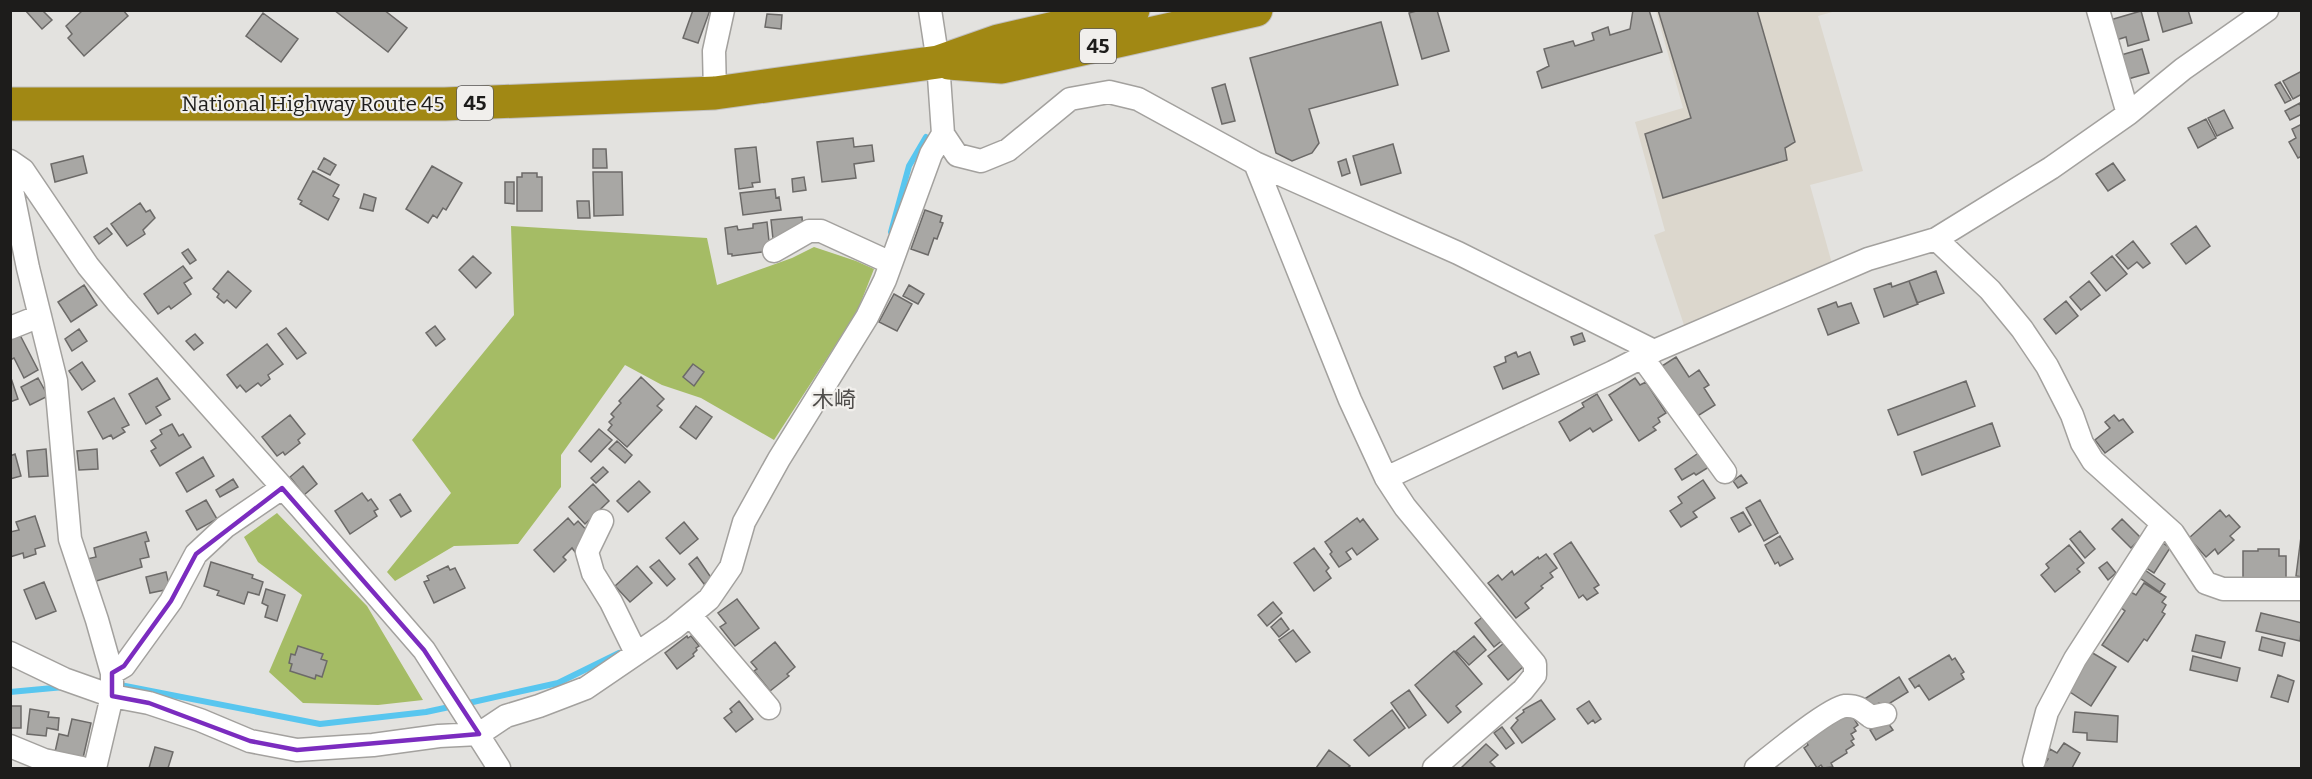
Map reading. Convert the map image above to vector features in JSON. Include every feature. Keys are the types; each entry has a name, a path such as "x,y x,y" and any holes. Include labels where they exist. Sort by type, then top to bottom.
{"highway":[{"name":"National Highway Route 45","path":"10,104 445,104 715,93 938,62 998,41 1133,10"},
{"name":"National Highway Route 45","path":"938,62 1002,67 1256,10"}],"street":[{"path":"715,93 714,51 723,10"},
{"path":"930,10 938,62 943,134 957,154 981,161 1008,150 1070,99 1109,92 1138,99 1255,163 1458,253 1648,354 1725,472"},
{"path":"2098,10 2128,114"},
{"path":"1386,478 1648,354 1868,259 1936,239 2051,168 2128,114 2183,69 2267,10"},
{"path":"10,653 64,679 112,696 148,703 200,720 250,741 297,750 373,746 439,736 479,734 506,716 586,688 690,615 709,599 731,567 744,522 779,459 867,317 891,263 931,154 943,134"},
{"path":"10,160 23,170 88,266 119,304 424,650 499,768"},
{"path":"1255,163 1350,400 1386,478 1405,507 1535,664 1535,675 1523,690 1434,768"},
{"path":"10,180 56,381 70,539 112,673 112,696 95,768"},
{"path":"774,251 809,231 821,231 891,263"},
{"path":"1936,239 1990,290 2022,329 2047,366 2072,415 2082,443 2093,461 2173,533 2206,583 2223,589 2301,589"},
{"path":"10,328 40,316"},
{"path":"112,673 124,666 171,601 200,549 225,527 282,488"},
{"path":"602,521 587,552 593,573 611,602 636,653"},
{"path":"2034,761 2048,712 2075,658 2162,524"},
{"path":"690,615 769,708"},
{"path":"1756,768 1789,741 1843,706 1857,706 1871,717 1885,714"},
{"path":"10,746 44,760 82,768"}],"highlighted area":[{"path":"282,488 424,650 479,734 297,750 250,741 149,703 112,696 112,673 124,666 171,601 196,554"}],"shaded area":[{"path":"1656,11 1836,11 1818,16 1863,171 1810,185 1833,267 1684,325 1654,235 1665,231 1635,122 1683,108"}],"green space":[{"path":"511,226 707,238 717,285 792,258 814,247 874,269 857,312 774,440 701,398 662,385 625,365 561,455 561,487 518,544 454,546 395,581 387,572 451,493 412,440 514,315"},
{"path":"277,513 367,606 423,700 378,705 303,703 269,672 302,595 258,562 244,537"}],"building":[{"path":"25,10 42,10 52,20 42,29"},
{"path":"83,10 123,10 128,16 84,56 68,38 72,34 66,26"},
{"path":"334,10 384,10 407,28 388,52"},
{"path":"693,10 710,10 698,43 683,38"},
{"path":"1420,10 1437,10 1449,51 1422,59 1409,13"},
{"path":"1633,10 1649,10 1662,52 1542,88 1537,72 1549,66 1544,49 1573,41 1575,46 1594,40 1592,33 1608,27 1610,35 1630,29"},
{"path":"1658,10 1757,10 1795,142 1785,148 1787,160 1663,198 1645,134 1691,118"},
{"path":"2157,10 2188,10 2192,23 2163,32"},
{"path":"2141,11 2149,40 2128,46 2126,37 2116,40 2110,20"},
{"path":"263,13 298,39 281,62 246,36"},
{"path":"767,14 782,15 781,29 765,27"},
{"path":"1381,22 1398,85 1309,109 1319,143 1312,153 1292,161 1276,153 1250,58"},
{"path":"2142,49 2149,73 2128,79 2121,55"},
{"path":"2302,71 2302,94 2293,99 2283,81"},
{"path":"2280,82 2291,100 2285,103 2275,85"},
{"path":"1225,84 1235,121 1222,124 1212,88"},
{"path":"2300,103 2302,114 2290,120 2285,111"},
{"path":"2224,110 2233,128 2217,136 2208,118"},
{"path":"2206,119 2216,138 2198,148 2188,128"},
{"path":"2302,124 2302,156 2298,158 2289,142 2296,138 2292,129"},
{"path":"853,138 854,147 872,145 874,161 854,164 856,178 822,182 817,142"},
{"path":"1393,144 1401,173 1361,185 1353,156"},
{"path":"756,147 760,182 752,183 753,187 739,189 735,149"},
{"path":"593,149 606,149 607,168 593,168"},
{"path":"83,156 87,173 55,182 51,164"},
{"path":"324,158 336,165 330,175 318,169"},
{"path":"1346,159 1350,173 1342,176 1338,162"},
{"path":"2113,163 2125,180 2108,191 2096,174"},
{"path":"432,166 462,183 446,210 443,208 437,218 433,215 428,223 406,209"},
{"path":"313,171 339,185 333,196 339,199 328,220 300,204 302,201 298,199"},
{"path":"593,172 622,172 623,215 594,216"},
{"path":"522,173 537,173 537,177 542,177 542,211 517,211 517,177 522,177"},
{"path":"804,177 806,190 793,192 792,179"},
{"path":"505,182 514,182 514,204 505,203"},
{"path":"775,189 781,210 743,215 740,193"},
{"path":"364,194 376,198 373,211 360,208"},
{"path":"577,201 589,201 590,218 578,218"},
{"path":"140,203 146,212 150,210 155,218 143,230 145,234 127,246 111,224"},
{"path":"925,210 942,216 940,222 943,223 928,255 911,249"},
{"path":"802,217 803,230 773,239 771,220"},
{"path":"767,222 770,251 732,256 728,254 725,228 737,226 738,230 753,228 753,224"},
{"path":"2196,226 2210,246 2186,264 2171,244"},
{"path":"107,228 112,234 99,244 94,237"},
{"path":"2133,241 2150,263 2143,268 2137,262 2128,269 2116,255"},
{"path":"188,249 196,260 190,264 182,253"},
{"path":"473,256 491,273 476,288 459,270"},
{"path":"2112,256 2127,274 2106,291 2091,273"},
{"path":"183,266 192,278 184,283 191,294 171,309 169,306 158,314 144,294"},
{"path":"228,271 251,291 236,308 227,300 224,303 213,289"},
{"path":"1936,271 1944,293 1917,303 1909,281"},
{"path":"1909,281 1918,304 1884,317 1874,289 1891,283 1892,287"},
{"path":"2089,281 2100,295 2081,310 2070,297"},
{"path":"84,285 97,305 71,322 58,302"},
{"path":"909,285 924,294 918,304 903,296"},
{"path":"894,294 912,304 897,331 879,322"},
{"path":"2066,301 2078,316 2056,334 2044,319"},
{"path":"1836,302 1838,307 1851,303 1859,323 1828,335 1818,309"},
{"path":"435,326 445,339 436,346 426,333"},
{"path":"286,328 306,353 297,359 278,334"},
{"path":"79,329 87,341 72,351 65,339"},
{"path":"1582,333 1585,341 1574,345 1571,337"},
{"path":"195,334 203,343 194,350 186,341"},
{"path":"20,335 38,370 24,378 14,358 10,360 10,340"},
{"path":"267,344 283,364 268,375 270,379 261,386 258,383 246,392 240,385 237,388 227,375"},
{"path":"1516,352 1518,357 1530,352 1539,374 1503,389 1494,367 1506,362 1505,357"},
{"path":"1676,357 1689,377 1699,370 1709,385 1704,388 1715,405 1696,417 1662,366"},
{"path":"82,362 95,381 82,390 69,371"},
{"path":"693,364 704,372 694,386 683,377"},
{"path":"10,375 18,399 10,402"},
{"path":"641,377 664,399 657,406 662,410 627,447 608,430 612,425 609,422 614,417 611,414 621,403 619,401"},
{"path":"38,378 48,396 30,405 21,387"},
{"path":"157,378 170,399 156,407 161,415 146,424 129,394"},
{"path":"1635,378 1640,385 1646,382 1666,413 1658,418 1660,422 1653,427 1656,430 1639,441 1609,395"},
{"path":"1966,381 1975,406 1898,435 1888,410"},
{"path":"1597,394 1612,420 1593,432 1590,428 1570,441 1559,422 1584,407 1582,403"},
{"path":"114,398 129,425 122,428 125,432 113,439 111,435 103,439 88,412"},
{"path":"696,406 712,417 696,439 680,427"},
{"path":"290,415 305,434 298,440 300,443 285,455 283,452 277,456 262,437"},
{"path":"2114,415 2119,421 2123,419 2133,432 2105,453 2095,440 2110,428 2105,422"},
{"path":"1992,423 2000,446 1922,475 1914,452"},
{"path":"172,424 179,436 183,434 191,447 160,466 151,451 156,448 151,441 162,434 160,430"},
{"path":"599,429 612,440 591,462 579,451"},
{"path":"617,441 632,455 625,463 609,449"},
{"path":"46,449 48,476 29,477 27,451"},
{"path":"97,449 98,469 79,470 77,451"},
{"path":"1700,452 1709,467 1682,480 1675,469"},
{"path":"15,454 21,476 10,479 10,456"},
{"path":"203,457 214,476 187,492 176,473"},
{"path":"303,466 317,484 304,495 290,477"},
{"path":"603,467 608,472 596,483 591,478"},
{"path":"1741,475 1747,483 1738,488 1733,481"},
{"path":"233,479 238,487 220,497 216,490"},
{"path":"1703,480 1715,498 1693,512 1697,517 1681,527 1670,511 1682,503 1678,497"},
{"path":"639,481 650,492 628,512 617,501"},
{"path":"593,484 609,501 585,524 569,507"},
{"path":"362,493 368,501 371,499 378,509 374,511 377,516 350,534 335,511"},
{"path":"400,494 411,511 401,517 390,500"},
{"path":"206,500 217,519 197,530 186,511"},
{"path":"1760,500 1778,533 1764,541 1746,508"},
{"path":"2220,510 2226,517 2229,515 2240,527 2230,536 2234,540 2218,554 2215,549 2206,557 2189,538"},
{"path":"1743,512 1751,525 1739,532 1731,518"},
{"path":"35,516 45,546 35,549 36,554 24,558 23,553 10,557 10,532 19,530 16,522"},
{"path":"568,518 574,525 578,521 592,536 575,552 572,548 563,557 566,560 554,572 534,550"},
{"path":"1357,518 1360,522 1363,519 1378,539 1357,555 1352,548 1346,552 1351,559 1339,567 1325,542"},
{"path":"2122,519 2141,538 2131,548 2112,529"},
{"path":"684,522 698,539 680,554 666,538"},
{"path":"2302,529 2302,577 2296,576"},
{"path":"2080,531 2095,549 2085,558 2070,539"},
{"path":"146,532 149,541 145,542 149,557 140,559 142,567 93,582 87,559 96,557 94,548"},
{"path":"1780,536 1793,559 1780,566 1778,562 1775,564 1765,545"},
{"path":"2160,541 2170,548 2154,573 2143,566"},
{"path":"1571,542 1599,585 1594,588 1598,593 1587,600 1583,595 1579,598 1554,554"},
{"path":"2069,545 2084,563 2077,569 2080,572 2055,592 2041,575 2049,568 2046,564"},
{"path":"1314,548 1329,568 1326,571 1331,578 1314,591 1294,563"},
{"path":"2258,549 2279,549 2279,556 2286,556 2286,580 2243,580 2243,551 2258,551"},
{"path":"1546,554 1557,568 1550,573 1553,577 1525,603 1529,608 1516,618 1488,583 1498,575 1502,580 1512,571 1514,575 1538,557 1539,559"},
{"path":"697,557 712,579 704,584 689,564"},
{"path":"659,560 675,579 667,586 650,567"},
{"path":"211,562 253,575 252,578 263,582 259,595 248,592 244,604 217,595 219,591 204,586"},
{"path":"2107,562 2116,573 2108,580 2099,568"},
{"path":"448,566 450,570 455,568 465,588 434,603 424,582 429,580 427,576"},
{"path":"637,566 652,583 630,602 615,586"},
{"path":"2142,568 2165,584 2160,592 2137,576"},
{"path":"166,572 170,589 150,593 146,577"},
{"path":"44,582 56,611 36,619 24,590"},
{"path":"2144,583 2166,597 2162,602 2166,605 2162,612 2165,614 2147,641 2144,639 2128,662 2102,645 2125,611 2119,606 2129,591 2136,595"},
{"path":"266,589 285,595 277,621 265,617 268,606 262,603"},
{"path":"737,599 759,628 735,646 720,627 726,623 718,613"},
{"path":"1273,602 1282,613 1267,626 1258,615"},
{"path":"2261,613 2302,623 2300,641 2256,631"},
{"path":"1485,615 1504,639 1494,647 1475,623"},
{"path":"1281,618 1289,629 1279,637 1271,627"},
{"path":"1293,630 1310,652 1296,662 1279,640"},
{"path":"2196,635 2225,642 2221,658 2192,651"},
{"path":"687,636 688,638 691,636 699,646 694,656 677,669 665,653"},
{"path":"1474,636 1486,650 1469,665 1456,651"},
{"path":"2262,637 2285,643 2282,656 2259,650"},
{"path":"775,642 795,667 787,674 789,676 770,691 754,671 757,669 751,662"},
{"path":"1504,643 1523,667 1508,680 1488,656"},
{"path":"298,646 323,654 321,659 327,661 322,677 316,675 315,679 290,671 291,654 295,655"},
{"path":"1454,651 1482,684 1456,706 1461,712 1448,723 1415,685"},
{"path":"2091,652 2116,667 2091,706 2067,690"},
{"path":"1949,655 1952,660 1955,658 1964,672 1961,674 1964,679 1929,700 1919,685 1915,688 1909,679"},
{"path":"2193,656 2240,668 2237,681 2190,670"},
{"path":"2278,675 2294,681 2288,702 2271,697"},
{"path":"1899,677 1908,692 1882,708 1879,703 1872,707 1866,698"},
{"path":"1409,690 1426,715 1409,728 1391,703"},
{"path":"1541,700 1555,719 1522,743 1511,728 1518,720 1516,718 1524,712 1523,710"},
{"path":"739,701 753,719 736,732 724,718 732,712 730,709"},
{"path":"1589,701 1601,719 1595,723 1593,720 1588,724 1577,709"},
{"path":"10,706 21,706 21,728 11,728 11,731"},
{"path":"30,709 49,712 48,717 59,718 58,730 47,728 46,736 27,734"},
{"path":"1392,710 1405,728 1369,756 1354,740"},
{"path":"2075,712 2118,716 2117,742 2087,740 2087,733 2073,732"},
{"path":"1845,714 1851,714 1858,725 1854,728 1856,731 1851,734 1854,739 1851,741 1854,745 1846,750 1847,753 1831,763 1833,767 1823,768 1821,765 1817,768 1804,748 1808,745 1804,738"},
{"path":"72,719 91,723 83,758 55,752 59,734 68,736"},
{"path":"1886,720 1893,730 1876,740 1870,730"},
{"path":"1502,727 1514,743 1506,749 1494,733"},
{"path":"2064,743 2080,753 2072,768 2042,768 2048,759 2045,757 2050,749 2057,753"},
{"path":"1486,744 1498,755 1490,762 1496,768 1461,768"},
{"path":"155,747 173,752 168,768 149,768"},
{"path":"1329,750 1350,766 1347,768 1316,768"}],"waterway":[{"path":"891,232 909,166 926,137"},
{"path":"464,704 558,683 619,653"},
{"path":"115,684 320,724 426,712 454,706"},
{"path":"10,692 64,687"}],"district":[{"name":"木崎","path":"834,399"}]}
